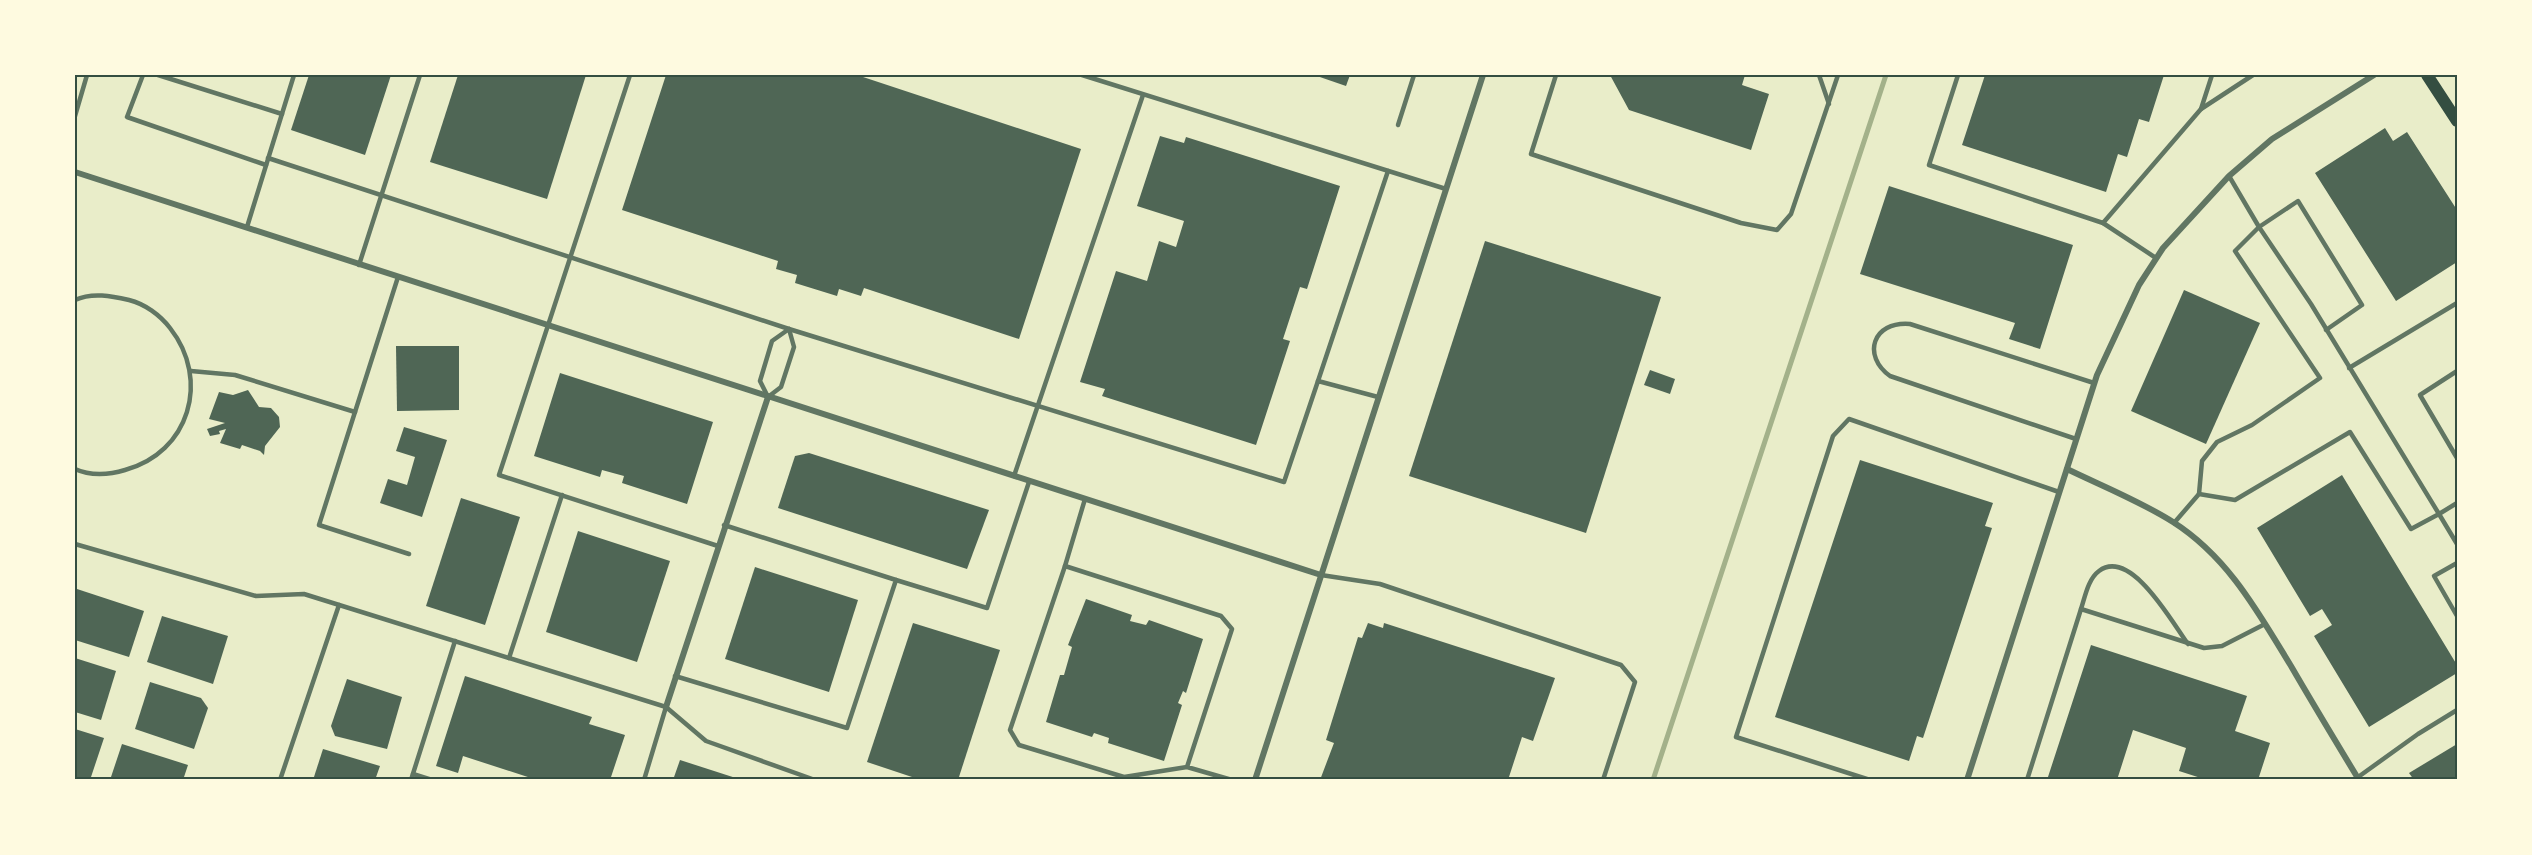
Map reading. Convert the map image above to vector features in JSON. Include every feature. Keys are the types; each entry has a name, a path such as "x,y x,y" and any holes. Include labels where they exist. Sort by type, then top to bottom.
{"main road":[{"path":"2427,75 2457,121"}],"street":[{"path":"1256,780 1483,75"},
{"path":"1967,780 2094,384 2111,342 2139,285 2179,228 2229,176 2272,139 2374,75"},
{"path":"75,172 1029,482 1321,574"},
{"path":"666,707 768,397"},
{"path":"2067,469 2125,496 2174,523 2205,547 2225,567 2244,590 2357,780"}],"lane":[{"path":"75,116 87,75"},
{"path":"143,75 127,117 266,165"},
{"path":"158,75 282,114"},
{"path":"247,227 294,75"},
{"path":"359,265 420,75"},
{"path":"630,75 546,325 499,475 718,546"},
{"path":"1082,75 1446,189"},
{"path":"1398,125 1414,75"},
{"path":"1556,75 1532,154 1741,223 1777,230 1791,214 1838,75"},
{"path":"1819,75 1829,104"},
{"path":"1959,75 1929,165 2103,223 2156,258"},
{"path":"2201,109 2212,75"},
{"path":"2103,223 2201,109 2253,75"},
{"path":"1014,477 1143,95"},
{"path":"268,158 381,197 789,329 1284,482 1388,171"},
{"path":"2229,176 2457,544"},
{"path":"2174,523 2199,494 2202,461 2217,442 2252,425 2320,378 2235,251 2259,227 2298,201 2362,305 2326,330"},
{"path":"398,277 319,525 409,554"},
{"path":"75,300 109,295 138,302 163,319 182,342 191,371 191,400 181,427 164,450 140,466 111,474 83,472 75,469"},
{"path":"2349,368 2457,303"},
{"path":"2076,439 1890,376 1880,369 1875,356 1876,340 1883,328 1896,323 1910,324 2094,384"},
{"path":"789,329 794,347 788,367 781,387 768,397 760,381 772,341 789,329"},
{"path":"191,371 235,375 355,412"},
{"path":"2457,371 2420,395 2457,458"},
{"path":"1318,381 1378,398"},
{"path":"1870,780 1736,737 1833,436 1849,419 2059,492"},
{"path":"2199,494 2235,500 2350,432 2410,529 2457,503"},
{"path":"724,525 987,608 1029,482"},
{"path":"509,658 562,495"},
{"path":"1085,499 1010,730 1019,745 1124,777 1187,767 1232,780"},
{"path":"75,544 256,596 304,594 666,707 705,741 815,780"},
{"path":"2457,563 2434,576 2457,616"},
{"path":"1065,566 1221,616 1232,629 1187,767"},
{"path":"2028,780 2090,582 2098,571 2108,567 2122,569 2138,577 2188,645"},
{"path":"1321,574 1380,584 1621,665 1635,682 1603,780"},
{"path":"675,676 847,728 896,580"},
{"path":"280,780 339,605"},
{"path":"2081,609 2188,645 2204,648 2222,646 2265,624"},
{"path":"411,780 454,641"},
{"path":"644,780 666,707"},
{"path":"2357,780 2418,734 2457,710"},
{"path":"413,774 432,780"}],"building":[{"path":"309,75 391,75 365,155 291,130"},
{"path":"458,75 586,75 547,199 430,162"},
{"path":"666,75 857,75 1081,149 1019,339 864,288 861,296 839,289 837,296 795,283 797,275 776,269 778,261 622,210"},
{"path":"1314,75 1350,75 1346,86"},
{"path":"1610,75 1745,75 1742,85 1769,94 1751,150 1629,110"},
{"path":"1985,75 2164,75 2149,122 2139,119 2127,157 2118,154 2106,192 1962,145"},
{"path":"2385,128 2393,141 2407,132 2457,210 2457,262 2396,301 2315,173"},
{"path":"1160,136 1184,143 1186,137 1340,186 1307,289 1300,287 1283,339 1290,341 1256,445 1102,396 1105,389 1080,382 1116,271 1147,281 1159,241 1176,247 1184,221 1137,206"},
{"path":"1889,186 2073,245 2040,349 2009,339 2015,323 1860,274"},
{"path":"1485,241 1661,297 1586,533 1409,476"},
{"path":"2184,290 2260,323 2206,444 2131,411"},
{"path":"396,346 459,346 459,410 397,411"},
{"path":"1650,370 1675,379 1670,394 1644,385"},
{"path":"560,373 713,422 687,504 622,483 624,476 602,470 600,477 534,456"},
{"path":"248,390 259,407 271,408 279,417 280,427 265,446 264,455 260,451 242,445 240,449 220,443 226,429 219,431 220,434 210,436 207,429 225,423 209,419 219,392 233,395"},
{"path":"404,427 447,440 422,517 380,503 388,479 407,485 415,457 396,451"},
{"path":"809,453 989,510 967,569 778,508 795,456"},
{"path":"1860,460 1993,503 1985,526 1992,528 1923,738 1917,736 1909,761 1775,717"},
{"path":"2342,475 2457,665 2457,673 2369,727 2314,636 2332,625 2322,609 2310,616 2257,528"},
{"path":"461,498 520,517 485,625 426,606"},
{"path":"578,531 670,561 637,662 546,632"},
{"path":"755,567 858,600 829,692 725,659"},
{"path":"77,589 144,611 129,657 75,640"},
{"path":"1086,599 1132,615 1130,621 1146,625 1149,620 1203,639 1186,693 1183,691 1178,703 1182,705 1164,761 1108,743 1109,738 1094,733 1092,737 1046,722 1060,675 1064,675 1072,647 1068,645"},
{"path":"162,616 228,636 213,684 147,662"},
{"path":"913,623 1000,650 958,780 921,780 867,762"},
{"path":"1368,623 1383,628 1384,623 1555,678 1533,741 1522,737 1508,780 1320,780 1334,743 1326,740 1358,637 1362,638"},
{"path":"2091,645 2247,696 2235,731 2270,743 2258,780 2207,780 2179,771 2186,748 2133,730 2117,780 2047,780"},
{"path":"75,658 116,671 101,720 75,712"},
{"path":"465,676 592,717 589,724 625,735 610,780 537,780 463,756 458,773 436,766"},
{"path":"347,679 402,697 387,749 335,736 331,726"},
{"path":"150,682 201,698 208,708 194,749 135,729"},
{"path":"75,729 104,738 90,780 75,779"},
{"path":"122,744 188,765 183,780 110,780"},
{"path":"2457,744 2457,780 2414,780 2409,773"},
{"path":"323,749 380,766 375,780 313,780"},
{"path":"680,760 742,780 673,780"}],"waterway":[{"path":"1653,780 1886,75"}]}
